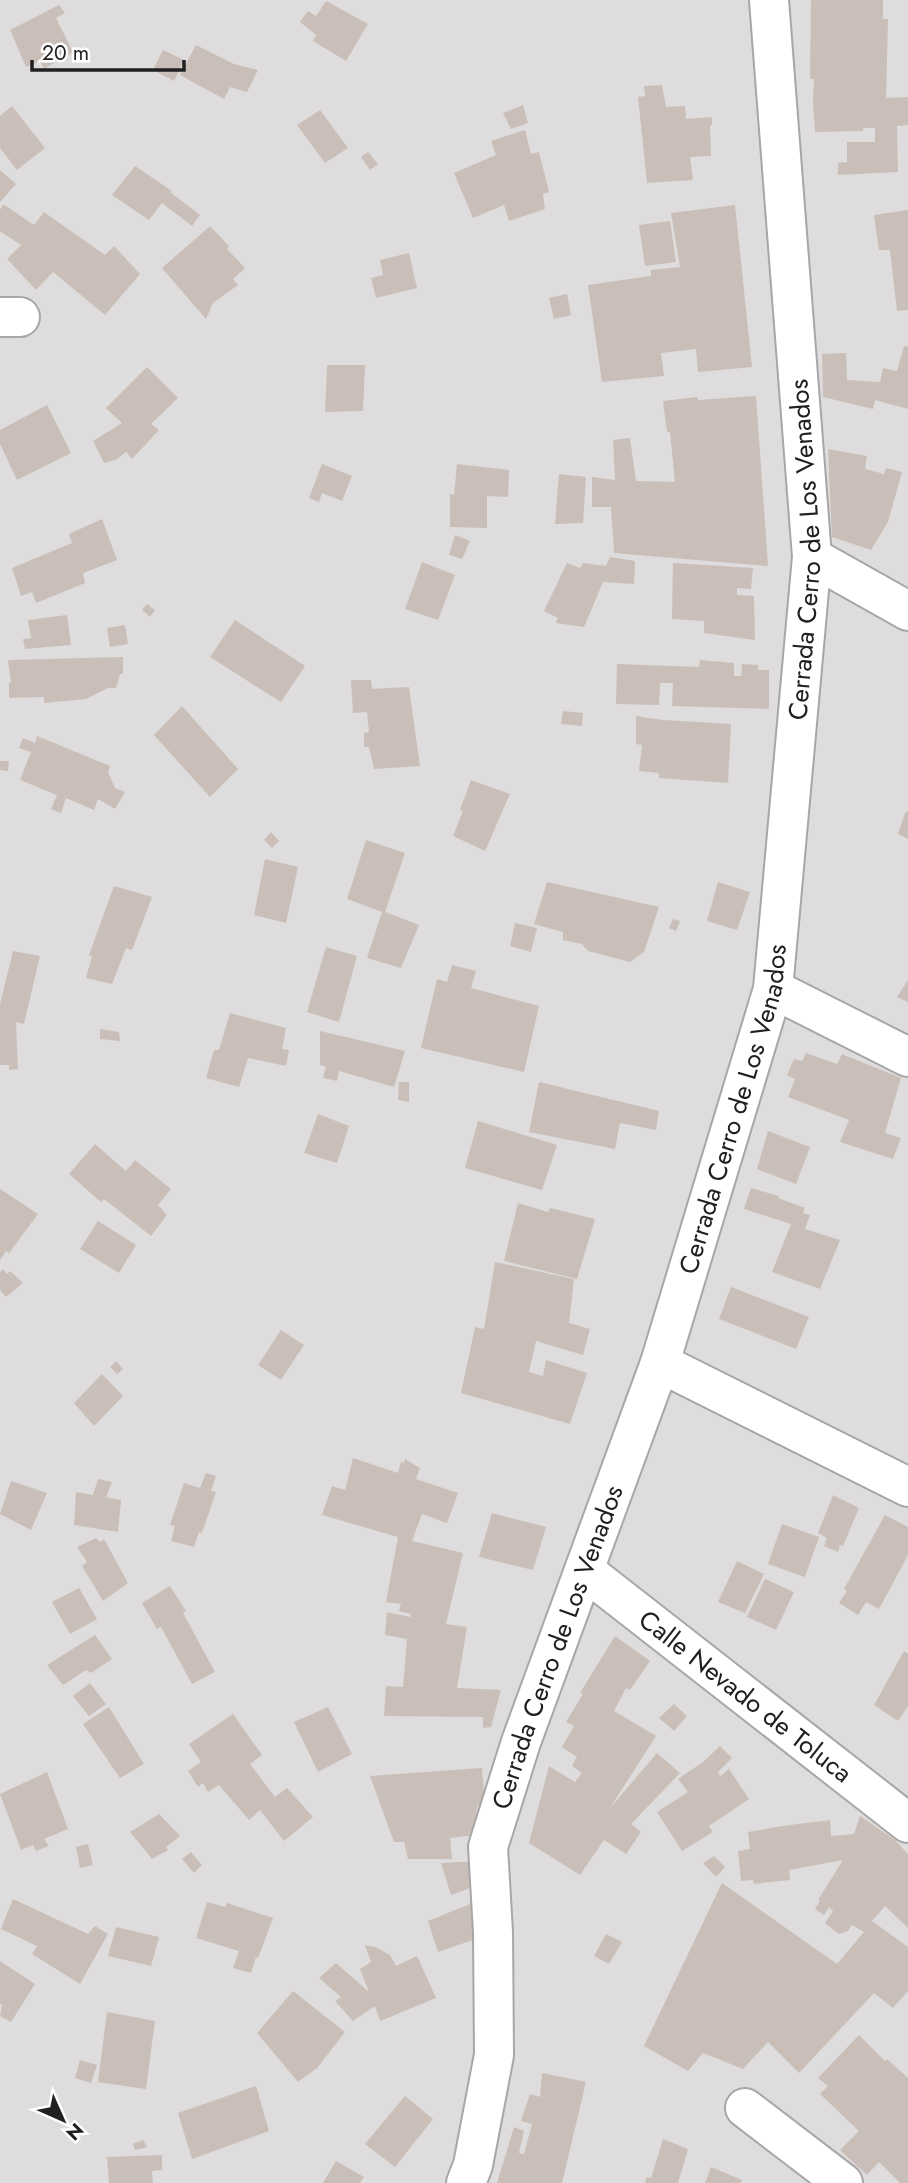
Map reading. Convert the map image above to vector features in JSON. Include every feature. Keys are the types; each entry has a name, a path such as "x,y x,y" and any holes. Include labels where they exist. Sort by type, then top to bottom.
{"street":[{"name":"Cerrada Cerro de Los Venados","path":"466,2183 473,2165 494,2055 493,1932 488,1847 521,1742 660,1363 773,989 811,556 769,0"},
{"path":"811,556 908,611"},
{"path":"773,989 908,1057"},
{"path":"660,1363 908,1487"},
{"name":"Calle Nevado de Toluca","path":"583,1570 908,1823"},
{"path":"745,2108 843,2183"}],"shaded area":[{"path":"0,0 908,0 908,2183 0,2183"}],"building":[{"path":"811,0 883,0 883,19 888,19 886,98 908,97 908,125 897,126 898,172 838,175 838,163 847,162 847,142 875,142 875,128 863,128 863,131 815,132 814,79 810,79"},
{"path":"326,1 368,24 346,61 313,41 316,35 300,22 308,11 316,16"},
{"path":"59,5 65,13 56,18 73,52 44,69 40,61 26,67 10,30"},
{"path":"196,45 234,64 258,70 247,92 230,87 224,99 180,75"},
{"path":"163,50 184,60 174,81 153,70"},
{"path":"662,85 666,107 685,106 686,119 712,117 711,156 690,157 693,180 647,183 638,97 645,96 644,86"},
{"path":"523,105 528,123 511,129 503,113"},
{"path":"12,106 45,148 17,170 0,148 0,116"},
{"path":"320,110 348,148 325,163 297,125"},
{"path":"525,130 531,154 539,152 549,192 543,194 545,209 509,221 504,205 473,218 454,173 496,155 491,141"},
{"path":"368,152 378,164 370,170 361,157"},
{"path":"135,166 172,191 170,192 200,215 192,226 162,203 149,220 112,195"},
{"path":"0,170 16,184 0,202"},
{"path":"3,204 34,225 44,212 105,255 114,246 140,274 105,315 53,272 36,290 7,259 21,245 0,231 0,210"},
{"path":"735,205 752,367 698,372 696,349 661,353 664,376 602,382 588,285 651,276 651,270 680,267 671,213"},
{"path":"908,210 908,310 897,311 890,250 879,250 874,215"},
{"path":"670,221 676,262 645,266 639,225"},
{"path":"210,226 245,268 233,279 238,285 213,303 206,319 162,268"},
{"path":"409,253 417,288 376,298 371,278 383,275 380,260"},
{"path":"567,294 571,315 554,319 549,298"},
{"path":"904,346 908,347 908,409 875,400 873,409 823,397 822,354 846,353 847,380 880,382 883,368 897,371"},
{"path":"327,365 365,365 363,411 325,412"},
{"path":"147,367 178,398 151,424 159,430 132,459 126,452 117,459 104,463 93,441 122,423 106,408"},
{"path":"756,396 768,566 614,553 611,507 592,507 592,477 615,480 613,440 630,438 636,481 675,482 670,432 667,432 663,401 697,397 698,400"},
{"path":"47,405 71,453 17,480 0,444 0,430"},
{"path":"828,449 867,456 865,469 884,474 886,468 902,472 888,522 871,550 832,537"},
{"path":"322,464 352,476 342,501 322,493 319,502 309,498"},
{"path":"457,464 509,470 508,497 487,496 487,528 450,527 450,494 454,495"},
{"path":"559,474 586,477 583,523 555,524"},
{"path":"102,519 117,560 83,573 85,583 36,603 32,592 21,596 12,568 72,543 69,534"},
{"path":"455,535 470,541 462,559 449,555"},
{"path":"610,557 635,561 634,584 603,582 584,627 556,623 558,618 544,611 567,563 580,568 583,563 606,566"},
{"path":"422,562 455,575 438,620 405,609"},
{"path":"673,563 753,568 751,589 737,588 737,595 754,596 755,640 704,633 704,621 672,619"},
{"path":"147,604 155,610 150,617 142,610"},
{"path":"67,615 71,645 25,649 23,639 31,638 28,620"},
{"path":"235,620 305,666 281,702 210,657"},
{"path":"125,625 128,644 110,647 107,628"},
{"path":"123,657 123,674 120,674 116,688 108,688 86,699 44,703 44,697 9,698 9,682 11,683 8,660"},
{"path":"700,660 734,663 734,676 741,676 742,664 758,665 758,670 769,670 769,709 672,706 673,683 660,683 659,705 616,704 617,664 699,667"},
{"path":"351,680 371,680 372,689 409,687 420,766 374,769 369,747 364,747 364,733 369,732 367,712 353,713"},
{"path":"182,706 238,769 210,797 154,735"},
{"path":"563,711 583,713 582,726 561,724"},
{"path":"636,716 731,724 728,783 659,778 659,773 639,771 642,745 636,744"},
{"path":"37,736 110,766 108,772 115,788 125,792 115,809 98,799 94,810 66,798 61,813 51,809 57,795 20,780 31,752 19,748 23,738 35,743"},
{"path":"0,761 9,761 8,771 0,770"},
{"path":"471,780 510,794 485,851 453,836"},
{"path":"908,811 908,839 898,834"},
{"path":"271,832 279,841 272,848 264,840"},
{"path":"366,840 405,853 385,912 419,925 401,968 367,958 382,912 347,899"},
{"path":"265,859 298,867 286,923 254,915"},
{"path":"547,882 659,907 644,952 630,962 588,951 582,944 563,940 563,932 534,924"},
{"path":"718,882 750,892 737,930 707,921"},
{"path":"114,886 152,897 132,950 126,948 112,984 86,978 92,956 89,955"},
{"path":"673,919 680,921 676,931 669,928"},
{"path":"515,923 537,928 531,952 510,946"},
{"path":"326,947 357,956 339,1022 307,1012"},
{"path":"13,951 40,956 24,1024 16,1022 18,1069 9,1070 9,1065 0,1065 0,1004"},
{"path":"452,965 476,971 471,988 539,1006 524,1072 421,1048 437,979 447,982"},
{"path":"908,980 908,1002 897,997"},
{"path":"230,1013 286,1028 282,1049 289,1050 286,1066 248,1058 239,1087 206,1078 214,1050 219,1050"},
{"path":"100,1029 119,1032 120,1041 100,1039"},
{"path":"320,1031 405,1051 394,1087 339,1071 337,1081 323,1078 326,1067 320,1065"},
{"path":"806,1053 837,1064 842,1054 901,1078 885,1133 901,1138 893,1159 840,1142 849,1120 788,1097 795,1079 787,1075 794,1059 802,1061"},
{"path":"399,1082 409,1082 409,1102 398,1100"},
{"path":"539,1082 659,1111 656,1130 620,1123 615,1149 529,1132"},
{"path":"318,1114 349,1126 337,1163 304,1153"},
{"path":"478,1121 557,1145 542,1190 465,1168"},
{"path":"768,1131 810,1147 796,1184 757,1169"},
{"path":"95,1144 126,1171 135,1160 171,1189 158,1205 167,1215 151,1236 104,1199 101,1202 69,1174"},
{"path":"751,1188 779,1196 778,1198 805,1208 803,1213 810,1215 805,1229 840,1240 820,1289 772,1272 791,1224 744,1209"},
{"path":"0,1189 38,1214 9,1253 6,1251 0,1260"},
{"path":"518,1203 548,1212 550,1208 595,1219 577,1279 504,1261"},
{"path":"98,1221 136,1245 119,1273 80,1249"},
{"path":"495,1262 574,1279 569,1323 590,1329 583,1355 536,1341 529,1372 543,1376 546,1360 587,1373 570,1424 461,1393 475,1327 484,1329"},
{"path":"3,1269 7,1274 10,1271 23,1283 6,1297 0,1290 0,1272"},
{"path":"731,1287 809,1317 796,1349 719,1319"},
{"path":"281,1330 304,1345 281,1380 258,1365"},
{"path":"116,1361 123,1369 117,1374 110,1367"},
{"path":"102,1374 123,1396 94,1426 74,1403"},
{"path":"353,1458 398,1473 401,1462 404,1463 405,1459 420,1468 416,1479 458,1493 447,1523 422,1514 412,1541 463,1553 446,1624 467,1627 457,1688 501,1690 491,1727 483,1728 483,1717 384,1716 386,1686 403,1687 407,1639 385,1635 387,1612 410,1617 411,1614 399,1611 401,1604 386,1602 398,1537 322,1515 332,1486 345,1490"},
{"path":"206,1473 216,1476 211,1491 216,1492 202,1533 199,1532 194,1547 171,1541 175,1526 170,1525 184,1483 200,1488"},
{"path":"98,1479 112,1482 106,1497 121,1500 118,1532 74,1525 76,1492 93,1495"},
{"path":"11,1481 47,1493 31,1530 0,1514"},
{"path":"833,1495 859,1508 838,1552 824,1546 827,1538 818,1533"},
{"path":"492,1513 546,1527 533,1570 479,1557"},
{"path":"885,1515 908,1527 908,1555 879,1609 866,1602 858,1615 839,1603"},
{"path":"782,1524 819,1537 805,1577 768,1564"},
{"path":"96,1538 100,1542 104,1539 128,1583 103,1601 82,1566 87,1562 77,1547"},
{"path":"737,1561 764,1574 745,1613 718,1602"},
{"path":"765,1579 794,1592 776,1630 747,1617"},
{"path":"170,1586 186,1611 183,1613 215,1672 192,1684 161,1627 157,1629 142,1603"},
{"path":"79,1588 97,1619 70,1634 52,1602"},
{"path":"95,1635 112,1659 91,1673 86,1670 63,1685 47,1665"},
{"path":"615,1636 650,1661 630,1690 626,1688 614,1711 656,1736 610,1808 657,1753 680,1773 631,1824 641,1832 626,1854 604,1840 580,1875 529,1843 549,1766 575,1782 582,1773 572,1766 577,1757 562,1747 574,1726 566,1722 583,1694 580,1693"},
{"path":"904,1651 908,1654 908,1706 898,1721 874,1705"},
{"path":"90,1683 106,1704 89,1716 73,1696"},
{"path":"674,1704 687,1716 674,1731 659,1718"},
{"path":"109,1707 144,1764 120,1778 83,1724"},
{"path":"328,1707 352,1754 318,1772 294,1722"},
{"path":"233,1714 262,1755 250,1764 275,1797 287,1788 313,1817 284,1841 260,1810 249,1820 219,1785 208,1792 203,1783 198,1787 188,1771 201,1762 189,1744"},
{"path":"720,1746 732,1758 718,1772 720,1776 729,1769 749,1799 709,1826 713,1832 682,1851 657,1812 688,1792 678,1779"},
{"path":"482,1768 485,1806 477,1806 476,1835 450,1838 452,1859 408,1859 404,1842 394,1842 370,1776"},
{"path":"47,1772 68,1829 44,1839 49,1846 36,1851 33,1845 21,1850 0,1794"},
{"path":"159,1814 180,1836 166,1847 168,1850 152,1859 130,1832"},
{"path":"860,1816 895,1840 908,1854 908,1928 885,1906 872,1921 908,1947 908,1991 893,2008 874,1993 799,2073 768,2042 743,2069 703,2053 688,2071 644,2046 722,1883 837,1964 864,1932 852,1925 848,1931 839,1934 825,1923 833,1911 829,1907 824,1915 815,1909 843,1860 789,1870 790,1880 754,1884 753,1880 741,1881 738,1851 750,1849 748,1832 782,1826 830,1820 831,1836 854,1834"},
{"path":"88,1844 93,1865 80,1868 76,1847"},
{"path":"191,1852 202,1865 194,1873 182,1859"},
{"path":"714,1856 725,1867 716,1877 703,1863"},
{"path":"480,1861 481,1884 451,1895 441,1863"},
{"path":"485,1898 493,1933 438,1952 428,1921"},
{"path":"13,1899 88,1934 95,1926 108,1934 80,1984 32,1954 37,1946 1,1929"},
{"path":"207,1902 225,1907 227,1903 273,1918 251,1973 233,1968 239,1951 196,1938"},
{"path":"116,1927 159,1937 151,1966 108,1956"},
{"path":"606,1934 622,1942 609,1964 594,1956"},
{"path":"365,1945 390,1955 396,1966 417,1956 436,1998 380,2021 375,2006 353,2021 335,2001 341,1997 319,1978 336,1963 369,1992 360,1969 371,1962"},
{"path":"0,1961 35,1984 11,2022 0,2016"},
{"path":"293,1991 345,2032 317,2068 298,2082 257,2033"},
{"path":"107,2012 155,2021 146,2089 98,2082"},
{"path":"859,2035 885,2061 887,2059 908,2078 908,2183 900,2183 879,2162 867,2175 840,2150 859,2131 820,2094 828,2086 818,2078"},
{"path":"80,2060 97,2065 91,2083 75,2078"},
{"path":"542,2073 586,2082 562,2183 497,2183 514,2127 524,2131 519,2153 524,2154 532,2124 521,2121 530,2094 540,2097"},
{"path":"256,2086 269,2131 192,2159 178,2113"},
{"path":"405,2096 433,2119 395,2167 365,2144"},
{"path":"663,2139 688,2149 678,2183 645,2183 647,2177 651,2178"},
{"path":"143,2140 147,2147 135,2150 133,2144"},
{"path":"162,2155 162,2170 152,2171 153,2183 109,2183 107,2157"},
{"path":"336,2161 364,2177 360,2183 323,2183"},
{"path":"711,2167 742,2180 741,2183 705,2183"}]}
